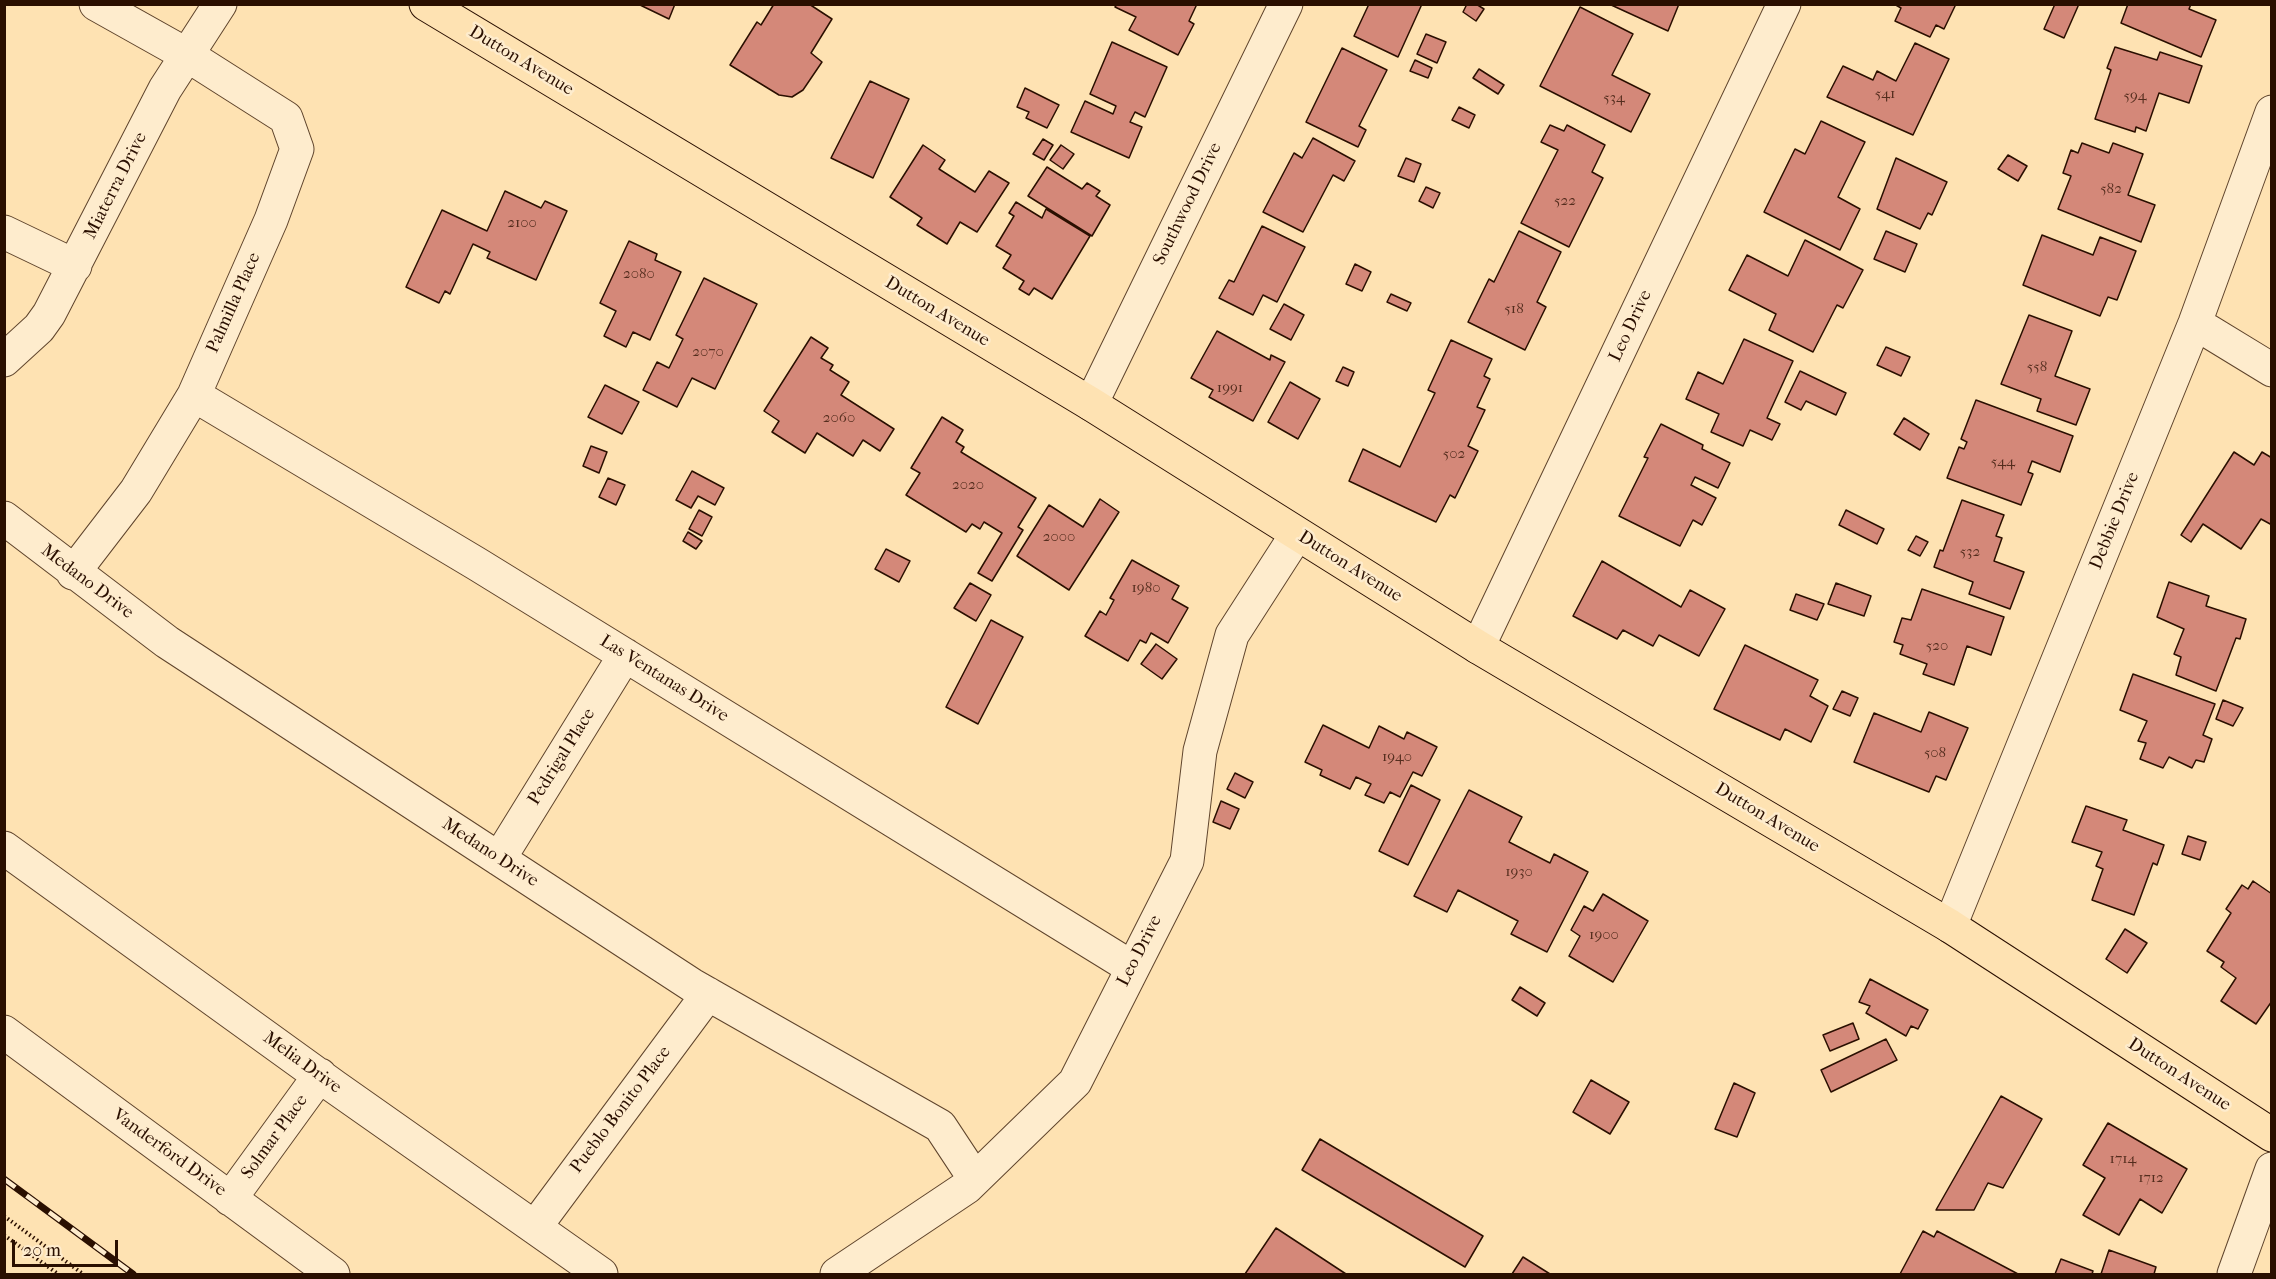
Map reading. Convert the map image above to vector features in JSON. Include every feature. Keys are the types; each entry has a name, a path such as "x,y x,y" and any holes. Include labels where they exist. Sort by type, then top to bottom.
{"main road":[{"name":"Dutton Avenue","path":"426,4 1091,404 1478,647 1950,926 2271,1135"}],"street":[{"name":"Palmilla Place","path":"73,573 136,491 194,395 271,220 297,149 286,118 187,56 96,4"},
{"name":"Miaterra Drive","path":"4,360 39,328 75,266 165,89 220,4"},
{"name":"Southwood Drive","path":"1091,404 1286,4"},
{"name":"Leo Drive","path":"1478,647 1784,4"},
{"name":"Debbie Drive","path":"1950,926 2195,323 2271,112"},
{"path":"4,232 75,266"},
{"path":"2195,323 2271,370"},
{"name":"Las Ventanas Drive","path":"194,395 625,655 1131,967"},
{"name":"Medano Drive","path":"4,518 73,573 167,642 499,859 708,994 940,1126 975,1179"},
{"name":"Leo Drive","path":"837,1275 975,1179 1075,1082 1131,967 1187,861 1200,751 1232,635 1297,534"},
{"name":"Pedrigal Place","path":"499,859 625,655"},
{"name":"Melia Drive","path":"4,848 602,1275"},
{"name":"Pueblo Bonito Place","path":"535,1227 708,994"},
{"name":"Vanderford Drive","path":"4,1032 333,1275"},
{"name":"Solmar Place","path":"230,1199 320,1075"},
{"path":"2234,1275 2271,1169"}],"path":[{"path":"4,1216 83,1275"},
{"path":"4,1235 58,1275"}],"building":[{"path":"638,4 675,4 669,19"},
{"path":"774,4 809,4 832,19 811,53 822,62 803,90 792,97 779,95 730,65 757,22 761,25"},
{"path":"1117,4 1197,4 1189,21 1194,24 1178,55 1129,30 1136,17 1115,7"},
{"path":"1369,4 1422,4 1398,57 1354,36"},
{"path":"1467,4 1476,4 1484,9 1476,21 1463,12"},
{"path":"1609,4 1679,4 1668,31"},
{"path":"1894,4 1956,4 1944,29 1936,25 1930,37 1895,21 1901,8"},
{"path":"2055,4 2079,4 2064,38 2044,29"},
{"path":"2128,4 2191,4 2189,9 2216,20 2201,57 2121,23"},
{"path":"1580,7 1633,34 1612,75 1650,94 1631,132 1540,86"},
{"path":"1426,34 1446,42 1437,63 1417,54"},
{"path":"1112,42 1167,67 1145,117 1135,112 1130,122 1142,127 1129,158 1071,132 1085,101 1113,114 1116,106 1090,94"},
{"path":"1915,43 1949,59 1913,135 1827,97 1843,66 1873,80 1877,71 1896,81"},
{"path":"2115,47 2157,60 2160,52 2202,66 2189,103 2159,93 2146,131 2136,127 2135,132 2095,119 2111,70 2107,68"},
{"path":"1342,48 1387,70 1359,126 1366,130 1358,147 1306,122"},
{"path":"1415,60 1432,68 1428,78 1410,71"},
{"path":"1479,69 1504,85 1498,94 1473,78"},
{"path":"870,81 909,99 873,178 831,158"},
{"path":"1025,88 1059,105 1047,128 1026,118 1029,112 1017,107"},
{"path":"1459,107 1475,115 1469,128 1452,120"},
{"path":"1821,121 1865,142 1838,197 1860,209 1840,250 1764,212 1795,149 1805,154"},
{"path":"1550,125 1564,131 1567,125 1605,145 1592,172 1603,178 1569,247 1521,223 1558,150 1541,142"},
{"path":"1313,138 1355,161 1344,181 1333,175 1303,232 1263,212 1294,153 1302,158"},
{"path":"1043,139 1053,145 1044,160 1033,154"},
{"path":"2082,143 2109,153 2113,143 2143,154 2128,195 2155,205 2141,242 2058,209 2071,176 2063,173 2071,150 2078,153"},
{"path":"923,145 945,160 939,169 975,192 989,171 1009,183 977,232 960,222 947,244 917,225 922,218 890,197"},
{"path":"1061,145 1074,154 1063,169 1050,160"},
{"path":"2008,155 2027,166 2018,181 1998,169"},
{"path":"1406,158 1421,164 1414,182 1398,176"},
{"path":"1896,158 1947,182 1932,215 1928,213 1920,229 1877,209"},
{"path":"1047,167 1082,189 1087,183 1100,191 1096,196 1110,205 1092,236 1028,196"},
{"path":"1426,187 1440,193 1433,208 1419,201"},
{"path":"505,191 541,208 545,201 567,211 536,280 487,258 490,252 473,244 450,294 445,291 439,303 406,287 442,210 487,231"},
{"path":"1016,202 1042,218 1046,209 1090,236 1052,299 1034,288 1029,295 1019,289 1024,281 1003,268 1011,255 996,246 1014,216 1009,213"},
{"path":"1262,226 1305,247 1277,302 1263,295 1253,315 1219,298 1229,280 1234,282"},
{"path":"1519,231 1561,252 1537,302 1546,307 1525,350 1468,322 1489,279 1494,282"},
{"path":"1886,231 1917,244 1905,272 1874,259"},
{"path":"2042,235 2093,255 2100,237 2136,251 2117,300 2108,297 2100,316 2023,285"},
{"path":"1805,240 1863,270 1843,308 1837,305 1813,352 1769,330 1776,314 1729,290 1747,255 1788,276"},
{"path":"629,241 657,254 655,260 681,272 650,340 633,332 626,347 604,336 616,311 600,303"},
{"path":"1355,264 1371,272 1362,291 1346,284"},
{"path":"704,278 757,304 715,389 692,378 677,407 643,390 657,362 669,368 683,339 676,335"},
{"path":"1391,294 1411,303 1407,311 1387,302"},
{"path":"1284,304 1304,315 1291,340 1270,329"},
{"path":"2029,315 2072,331 2055,376 2090,389 2076,425 2037,411 2041,399 2001,384"},
{"path":"1217,331 1270,360 1271,355 1285,362 1253,421 1209,397 1213,390 1191,378"},
{"path":"811,337 828,348 821,358 833,365 830,370 849,382 841,395 894,429 880,451 863,440 853,456 817,433 805,453 772,432 779,421 764,411"},
{"path":"1744,339 1793,361 1767,418 1780,424 1772,440 1750,430 1743,446 1711,432 1719,414 1686,399 1698,372 1723,384"},
{"path":"1451,340 1492,359 1484,376 1490,379 1477,407 1485,410 1468,446 1478,451 1455,498 1450,495 1436,522 1349,481 1363,449 1400,467 1435,393 1428,390"},
{"path":"1886,347 1910,357 1901,376 1877,365"},
{"path":"1343,367 1354,372 1348,386 1336,381"},
{"path":"1800,371 1846,393 1836,415 1806,401 1801,410 1785,402"},
{"path":"1290,382 1320,399 1298,439 1268,422"},
{"path":"605,385 639,402 622,434 588,417"},
{"path":"1976,400 2073,436 2060,472 2032,461 2028,472 2033,474 2021,505 1947,478 1959,447 1964,449 1967,442 1961,439"},
{"path":"942,417 963,430 956,442 964,447 961,452 1036,498 1018,527 1023,530 992,581 978,573 1002,533 984,522 980,529 972,524 966,532 906,495 920,473 911,468"},
{"path":"1904,418 1929,434 1920,450 1894,434"},
{"path":"1661,424 1703,445 1702,449 1730,463 1718,488 1695,477 1691,485 1716,498 1702,525 1693,520 1680,546 1619,516 1648,458 1644,457"},
{"path":"591,446 607,452 599,473 583,466"},
{"path":"2234,452 2254,465 2262,452 2272,458 2272,525 2261,519 2241,549 2203,524 2191,542 2181,535"},
{"path":"692,471 724,488 715,505 698,496 691,508 676,500"},
{"path":"608,478 625,485 616,505 599,497"},
{"path":"1100,499 1119,512 1069,590 1017,556 1049,505 1083,527"},
{"path":"1962,500 2004,515 1996,536 2002,538 1994,561 2024,572 2010,609 1969,594 1973,582 1934,567 1940,550 1943,551"},
{"path":"699,510 712,517 702,536 689,529"},
{"path":"1846,510 1884,529 1877,544 1839,525"},
{"path":"688,532 702,541 696,549 683,541"},
{"path":"1916,536 1928,542 1920,556 1908,550"},
{"path":"886,549 910,561 899,582 875,569"},
{"path":"1132,560 1179,586 1172,599 1188,608 1168,643 1151,633 1146,643 1140,640 1128,661 1085,636 1100,611 1106,615 1114,600 1110,598"},
{"path":"1602,561 1681,607 1690,590 1725,609 1699,656 1659,635 1653,646 1623,630 1617,639 1573,616"},
{"path":"2169,582 2209,596 2206,606 2246,619 2240,639 2236,638 2216,691 2176,675 2181,657 2174,654 2184,629 2157,617"},
{"path":"970,583 991,595 976,621 954,608"},
{"path":"1836,583 1871,596 1864,616 1828,604"},
{"path":"1922,589 2004,617 1991,655 1967,646 1954,685 1923,674 1927,664 1900,654 1903,645 1894,642 1902,618 1911,620"},
{"path":"1796,594 1824,604 1817,620 1790,610"},
{"path":"991,620 1023,637 978,724 946,707"},
{"path":"1156,644 1177,659 1162,679 1141,664"},
{"path":"1745,645 1818,680 1810,696 1828,706 1811,742 1785,729 1780,740 1714,709"},
{"path":"2133,674 2215,704 2203,735 2212,739 2204,762 2196,760 2192,768 2169,757 2163,768 2140,759 2146,743 2138,741 2147,721 2120,710"},
{"path":"1842,691 1858,698 1850,716 1833,709"},
{"path":"2223,700 2243,708 2233,726 2216,719"},
{"path":"1929,712 1968,728 1946,780 1936,776 1929,792 1854,762 1874,713 1921,732"},
{"path":"1323,725 1369,748 1379,726 1404,739 1407,732 1437,747 1422,776 1413,772 1400,797 1390,792 1384,803 1365,795 1371,784 1356,777 1350,789 1320,775 1322,770 1305,762"},
{"path":"1235,773 1253,782 1245,798 1227,789"},
{"path":"1411,785 1440,800 1408,865 1379,851"},
{"path":"1469,790 1522,817 1509,842 1550,863 1554,854 1588,872 1547,952 1511,934 1518,921 1458,890 1447,912 1414,896"},
{"path":"1221,801 1239,809 1230,829 1213,822"},
{"path":"2086,806 2127,820 2123,830 2164,845 2157,865 2153,863 2134,915 2092,900 2103,869 2096,866 2102,852 2072,842"},
{"path":"2188,836 2206,842 2200,860 2182,854"},
{"path":"2253,881 2272,894 2272,1001 2256,1024 2221,1001 2236,978 2221,967 2224,962 2207,951 2231,913 2226,909 2242,885 2248,889"},
{"path":"1603,894 1648,921 1613,982 1569,956 1580,936 1571,930 1584,906 1593,911"},
{"path":"2125,929 2147,943 2127,973 2106,959"},
{"path":"1870,979 1928,1010 1918,1029 1911,1026 1906,1036 1866,1013 1870,1006 1859,1002"},
{"path":"1520,987 1545,1003 1537,1016 1512,1000"},
{"path":"1853,1023 1859,1039 1830,1051 1823,1035"},
{"path":"1886,1039 1897,1060 1831,1092 1821,1070"},
{"path":"1591,1080 1629,1102 1610,1134 1573,1112"},
{"path":"1734,1083 1755,1093 1737,1137 1715,1129"},
{"path":"2001,1096 2042,1119 2003,1188 1988,1183 1974,1210 1936,1210"},
{"path":"2108,1123 2187,1169 2162,1213 2140,1199 2119,1235 2083,1215 2105,1178 2083,1165"},
{"path":"1320,1139 1483,1236 1465,1267 1302,1170"},
{"path":"1276,1228 1346,1274 1245,1274"},
{"path":"1923,1231 1934,1237 1937,1231 2018,1274 1900,1274"},
{"path":"2109,1250 2156,1267 2154,1274 2101,1274"},
{"path":"1523,1257 1550,1274 1512,1274"},
{"path":"2061,1259 2093,1271 2092,1274 2055,1274"}],"railway":[{"path":"4,1179 133,1274"}]}
